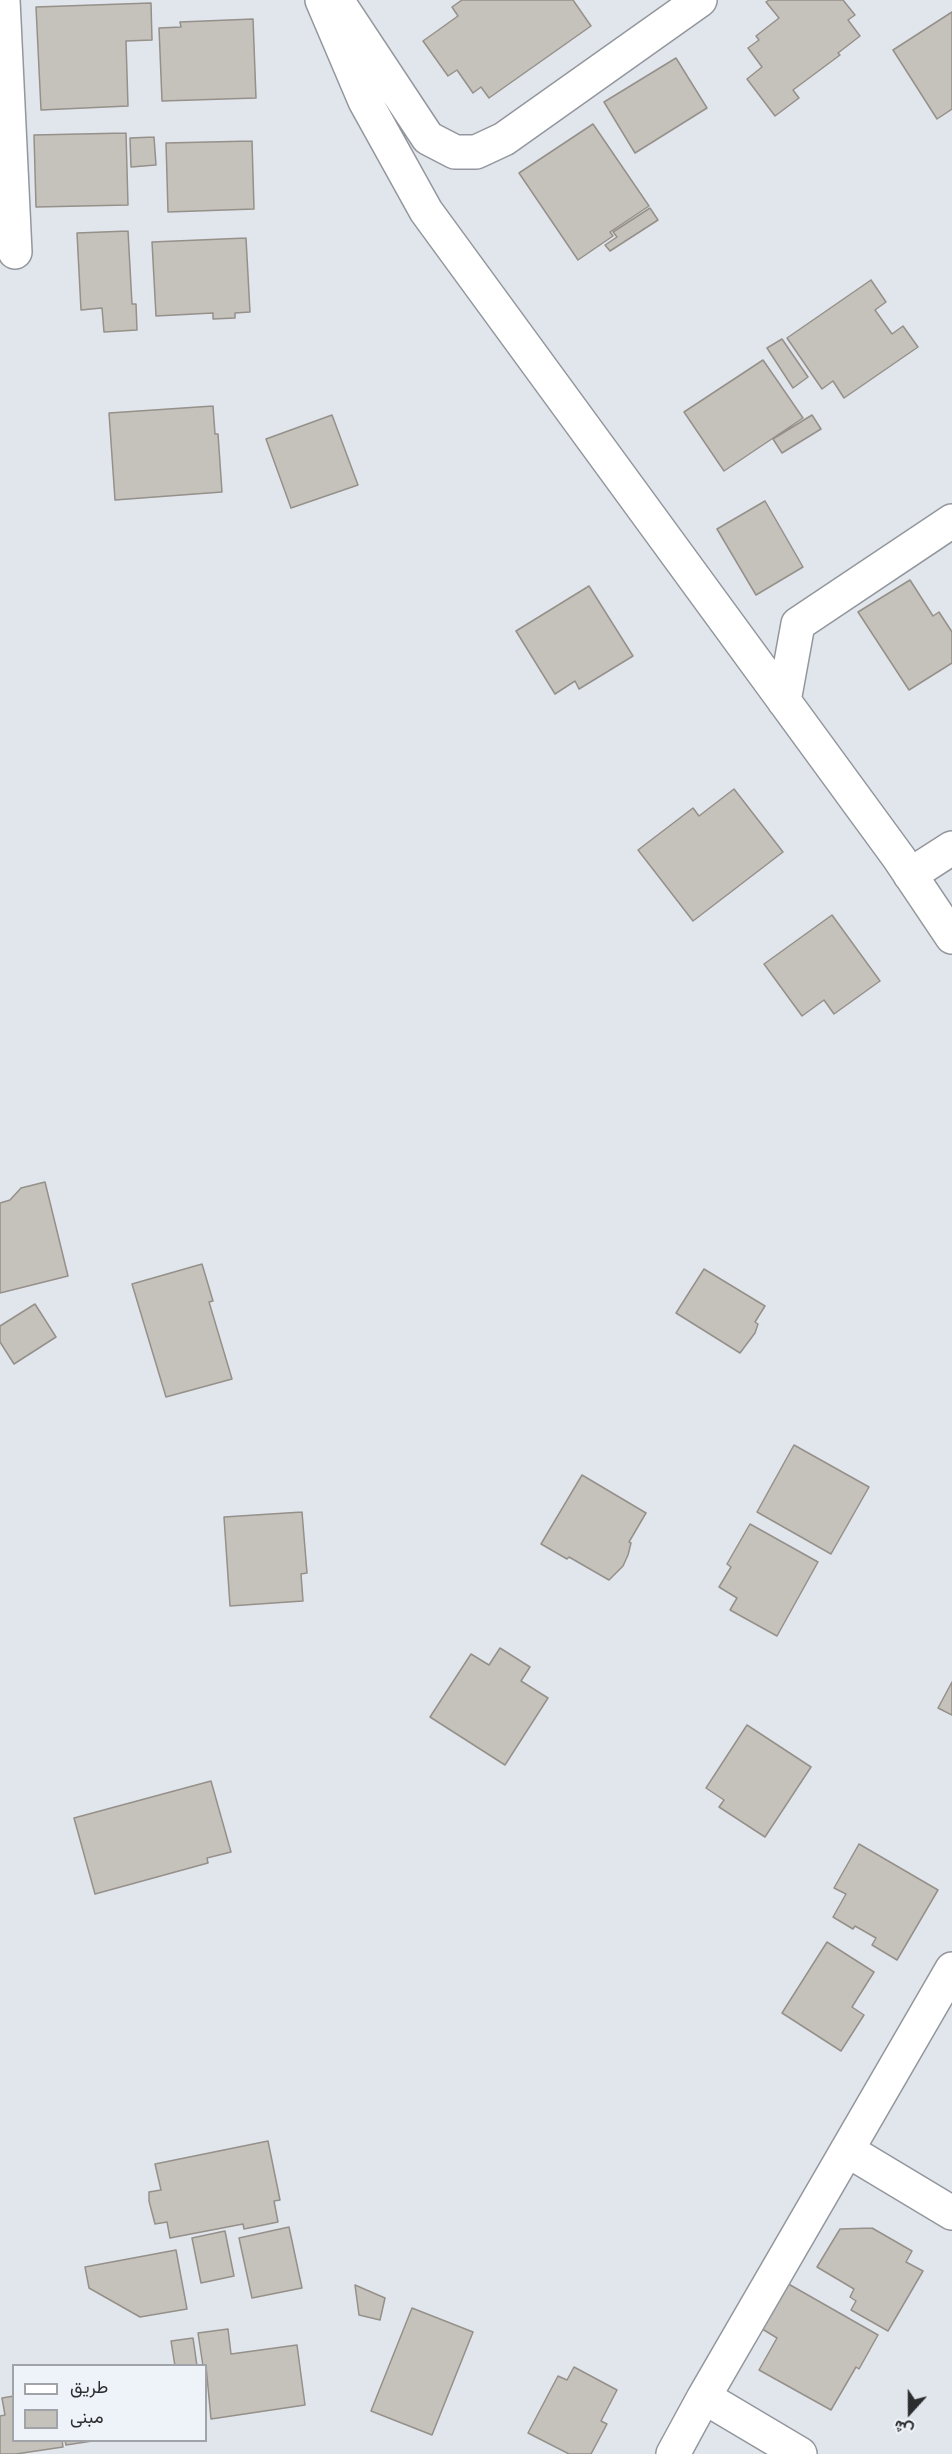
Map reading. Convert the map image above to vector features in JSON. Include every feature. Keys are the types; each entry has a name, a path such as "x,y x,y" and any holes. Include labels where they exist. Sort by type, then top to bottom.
{"street":[{"path":"3,0 15,252"},
{"path":"322,0 365,101 426,212 784,701 952,937"},
{"path":"337,0 428,138 455,152 476,152 504,139 700,0"},
{"path":"784,701 798,624 952,521"},
{"path":"910,875 952,848"},
{"path":"674,2454 704,2397 952,1969"},
{"path":"848,2150 952,2213"},
{"path":"704,2397 800,2454"}],"building":[{"path":"462,0 573,0 591,26 489,98 481,87 473,93 457,70 448,76 423,41 458,16 452,7"},
{"path":"769,0 843,0 855,15 848,20 860,36 838,53 840,55 793,90 799,98 775,116 747,79 762,67 748,48 759,40 756,36 779,18 766,2"},
{"path":"151,3 152,40 126,41 128,106 41,110 36,7"},
{"path":"952,12 952,109 937,119 893,50"},
{"path":"253,19 256,98 162,101 159,28 181,27 180,22"},
{"path":"676,58 707,108 635,153 604,102"},
{"path":"593,124 649,206 610,232 613,236 578,260 519,173"},
{"path":"126,133 128,205 36,207 34,135"},
{"path":"154,137 156,165 131,167 130,138"},
{"path":"252,141 254,209 168,212 166,143"},
{"path":"650,208 658,220 610,251 605,245 617,237 613,232"},
{"path":"128,231 132,304 136,304 137,330 104,332 102,308 81,310 77,233"},
{"path":"246,238 250,312 235,313 235,318 213,319 213,313 156,316 152,242"},
{"path":"871,280 886,302 875,310 892,334 903,326 918,347 844,398 833,381 822,389 787,338"},
{"path":"782,339 808,377 793,388 767,348"},
{"path":"763,360 803,418 724,471 684,412"},
{"path":"213,406 215,434 218,434 222,492 115,500 109,413"},
{"path":"332,415 358,485 291,508 266,439"},
{"path":"812,415 821,429 782,453 773,439"},
{"path":"765,501 803,567 756,595 717,529"},
{"path":"910,580 933,616 939,612 952,632 952,663 909,690 858,612"},
{"path":"589,586 633,656 579,689 575,681 555,694 516,631"},
{"path":"734,789 783,852 693,921 638,850 693,808 699,816"},
{"path":"832,915 880,981 834,1014 824,1000 802,1016 764,964"},
{"path":"45,1182 68,1276 0,1293 0,1203 10,1200 21,1188"},
{"path":"202,1264 213,1301 209,1302 232,1379 166,1397 132,1284"},
{"path":"704,1269 765,1306 755,1322 758,1324 755,1333 740,1353 676,1313"},
{"path":"35,1304 56,1337 14,1364 0,1342 0,1326"},
{"path":"794,1445 869,1487 831,1554 757,1512"},
{"path":"582,1475 646,1513 629,1542 631,1543 628,1555 623,1566 609,1580 541,1544"},
{"path":"302,1512 307,1573 301,1574 303,1601 230,1606 224,1517"},
{"path":"750,1524 818,1562 777,1636 730,1610 737,1598 719,1587 731,1567 727,1564"},
{"path":"500,1648 530,1667 521,1681 548,1698 505,1765 430,1717 471,1654 489,1665"},
{"path":"952,1682 952,1715 938,1708"},
{"path":"747,1725 811,1767 765,1837 719,1807 724,1800 706,1788"},
{"path":"211,1781 231,1852 207,1858 208,1863 95,1894 74,1818"},
{"path":"859,1844 938,1890 897,1960 872,1945 876,1938 855,1926 853,1929 833,1917 846,1894 834,1888"},
{"path":"827,1942 874,1972 852,2007 864,2015 841,2051 782,2013"},
{"path":"268,2141 280,2200 274,2201 278,2222 244,2229 243,2224 170,2238 167,2222 155,2224 149,2192 161,2190 155,2164"},
{"path":"289,2227 302,2288 252,2298 239,2238"},
{"path":"872,2228 912,2251 906,2262 923,2271 888,2331 851,2310 856,2301 850,2297 854,2289 817,2267 840,2229"},
{"path":"225,2231 234,2276 201,2283 192,2238"},
{"path":"176,2250 187,2309 140,2317 89,2288 85,2267"},
{"path":"785,2282 878,2335 859,2369 856,2367 831,2410 759,2370 777,2338 759,2327"},
{"path":"355,2285 385,2298 380,2320 359,2315"},
{"path":"412,2308 473,2332 432,2435 371,2411"},
{"path":"228,2329 231,2354 297,2345 305,2405 211,2419 207,2364 203,2364 198,2333"},
{"path":"193,2338 197,2364 175,2364 171,2341"},
{"path":"574,2367 617,2390 601,2421 607,2424 591,2454 569,2454 528,2433 558,2376 567,2380"},
{"path":"12,2396 12,2442 62,2442 63,2447 0,2454 0,2416 5,2415 2,2398"},
{"path":"65,2442 86,2442 66,2445"}]}
